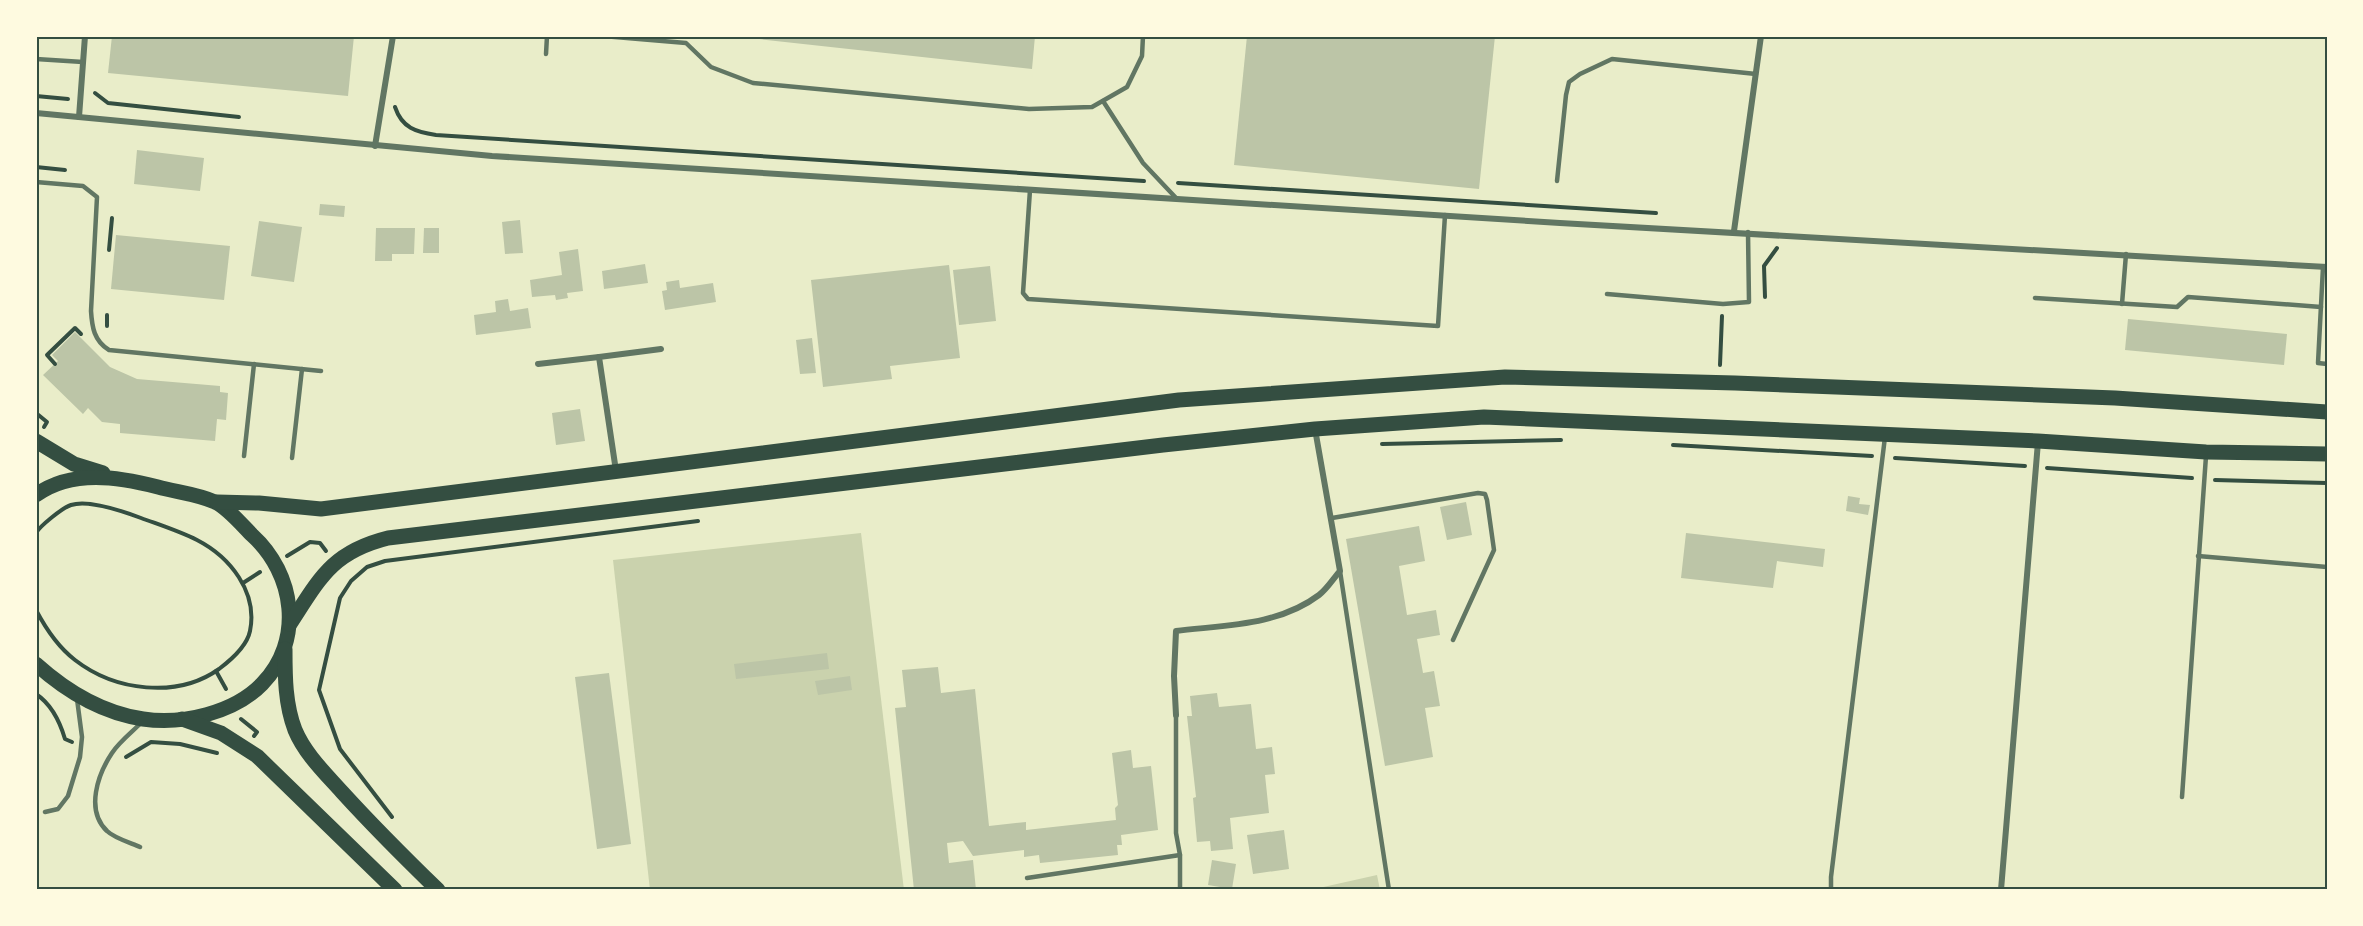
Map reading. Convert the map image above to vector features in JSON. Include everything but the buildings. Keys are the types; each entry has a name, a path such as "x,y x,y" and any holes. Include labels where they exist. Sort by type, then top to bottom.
{"main road":[{"path":"36,441 75,464 217,502 260,503 321,509 1179,400 1506,377 1735,383 2115,398 2327,412"},
{"path":"290,624 323,573 335,562 351,550 388,538 1315,429 1484,417 2038,441 2206,452 2327,454"},
{"path":"36,495 55,485 80,478 113,476"},
{"path":"217,502 263,545 282,576 289,601 290,624 285,649 285,682 296,732 312,758 378,831 438,890"},
{"path":"36,665 77,696 125,716 146,719 181,719 223,708 245,697 262,684 285,649"},
{"path":"181,719 220,733 257,756 395,890"}],"street":[{"path":"79,117 85,36"},
{"path":"375,146 393,36"},
{"path":"1734,231 1761,36"},
{"path":"36,113 492,156 2325,267"},
{"path":"538,364 661,349"},
{"path":"599,357 616,472"},
{"path":"1176,715 1174,676 1176,631 1243,624 1289,612 1319,595 1340,571 1315,429"},
{"path":"2001,890 2038,441"}],"lane":[{"path":"546,54 547,36"},
{"path":"603,36 686,43 711,67 753,83 1029,109 1092,107 1127,87 1142,56 1143,36"},
{"path":"36,59 83,63"},
{"path":"1557,181 1566,95 1569,82 1580,74 1612,59 1756,74"},
{"path":"1103,101 1143,163 1177,199"},
{"path":"36,182 83,186 97,197 91,310 92,328 101,346 109,350 321,371"},
{"path":"1030,190 1023,293 1028,299 1438,326 1445,215"},
{"path":"1606,294 1723,304 1749,302 1748,232"},
{"path":"2122,304 2126,254"},
{"path":"2325,267 2318,363 2327,364"},
{"path":"2035,298 2177,307 2188,297 2321,307"},
{"path":"244,456 254,364"},
{"path":"292,458 302,369"},
{"path":"1831,890 1832,865 1885,436"},
{"path":"2182,797 2206,452"},
{"path":"1332,518 1478,493 1485,494 1494,550 1453,640"},
{"path":"2198,556 2327,567"},
{"path":"1340,571 1389,890"},
{"path":"45,812 58,809 68,796 80,757 82,737 77,696"},
{"path":"1176,715 1176,833 1180,855 1180,890"},
{"path":"140,847 107,832 99,819 95,804 103,768 112,752 146,719"},
{"path":"1027,878 1180,855"}],"path":[{"path":"92,88 100,99 108,103 245,117"},
{"path":"394,104 398,117 407,128 436,135 1664,214"},
{"path":"36,167 68,170"},
{"path":"1765,297 1764,266 1775,249 1785,246"},
{"path":"1720,366 1723,304"},
{"path":"106,315 107,327 112,335"},
{"path":"55,364 48,355 75,327 87,339"},
{"path":"36,413 47,423"},
{"path":"36,533 39,527 70,505 84,504 130,514 197,540 227,562 243,583 252,609 246,641 225,664 188,684 146,687 123,684 95,673 75,660 60,646 36,610"},
{"path":"243,583 310,542 320,543 351,581 340,598 319,690 340,749 396,822"}],"green space":[{"path":"861,533 904,890 650,890 613,560"},
{"path":"1377,875 1380,890 1310,890"}]}
